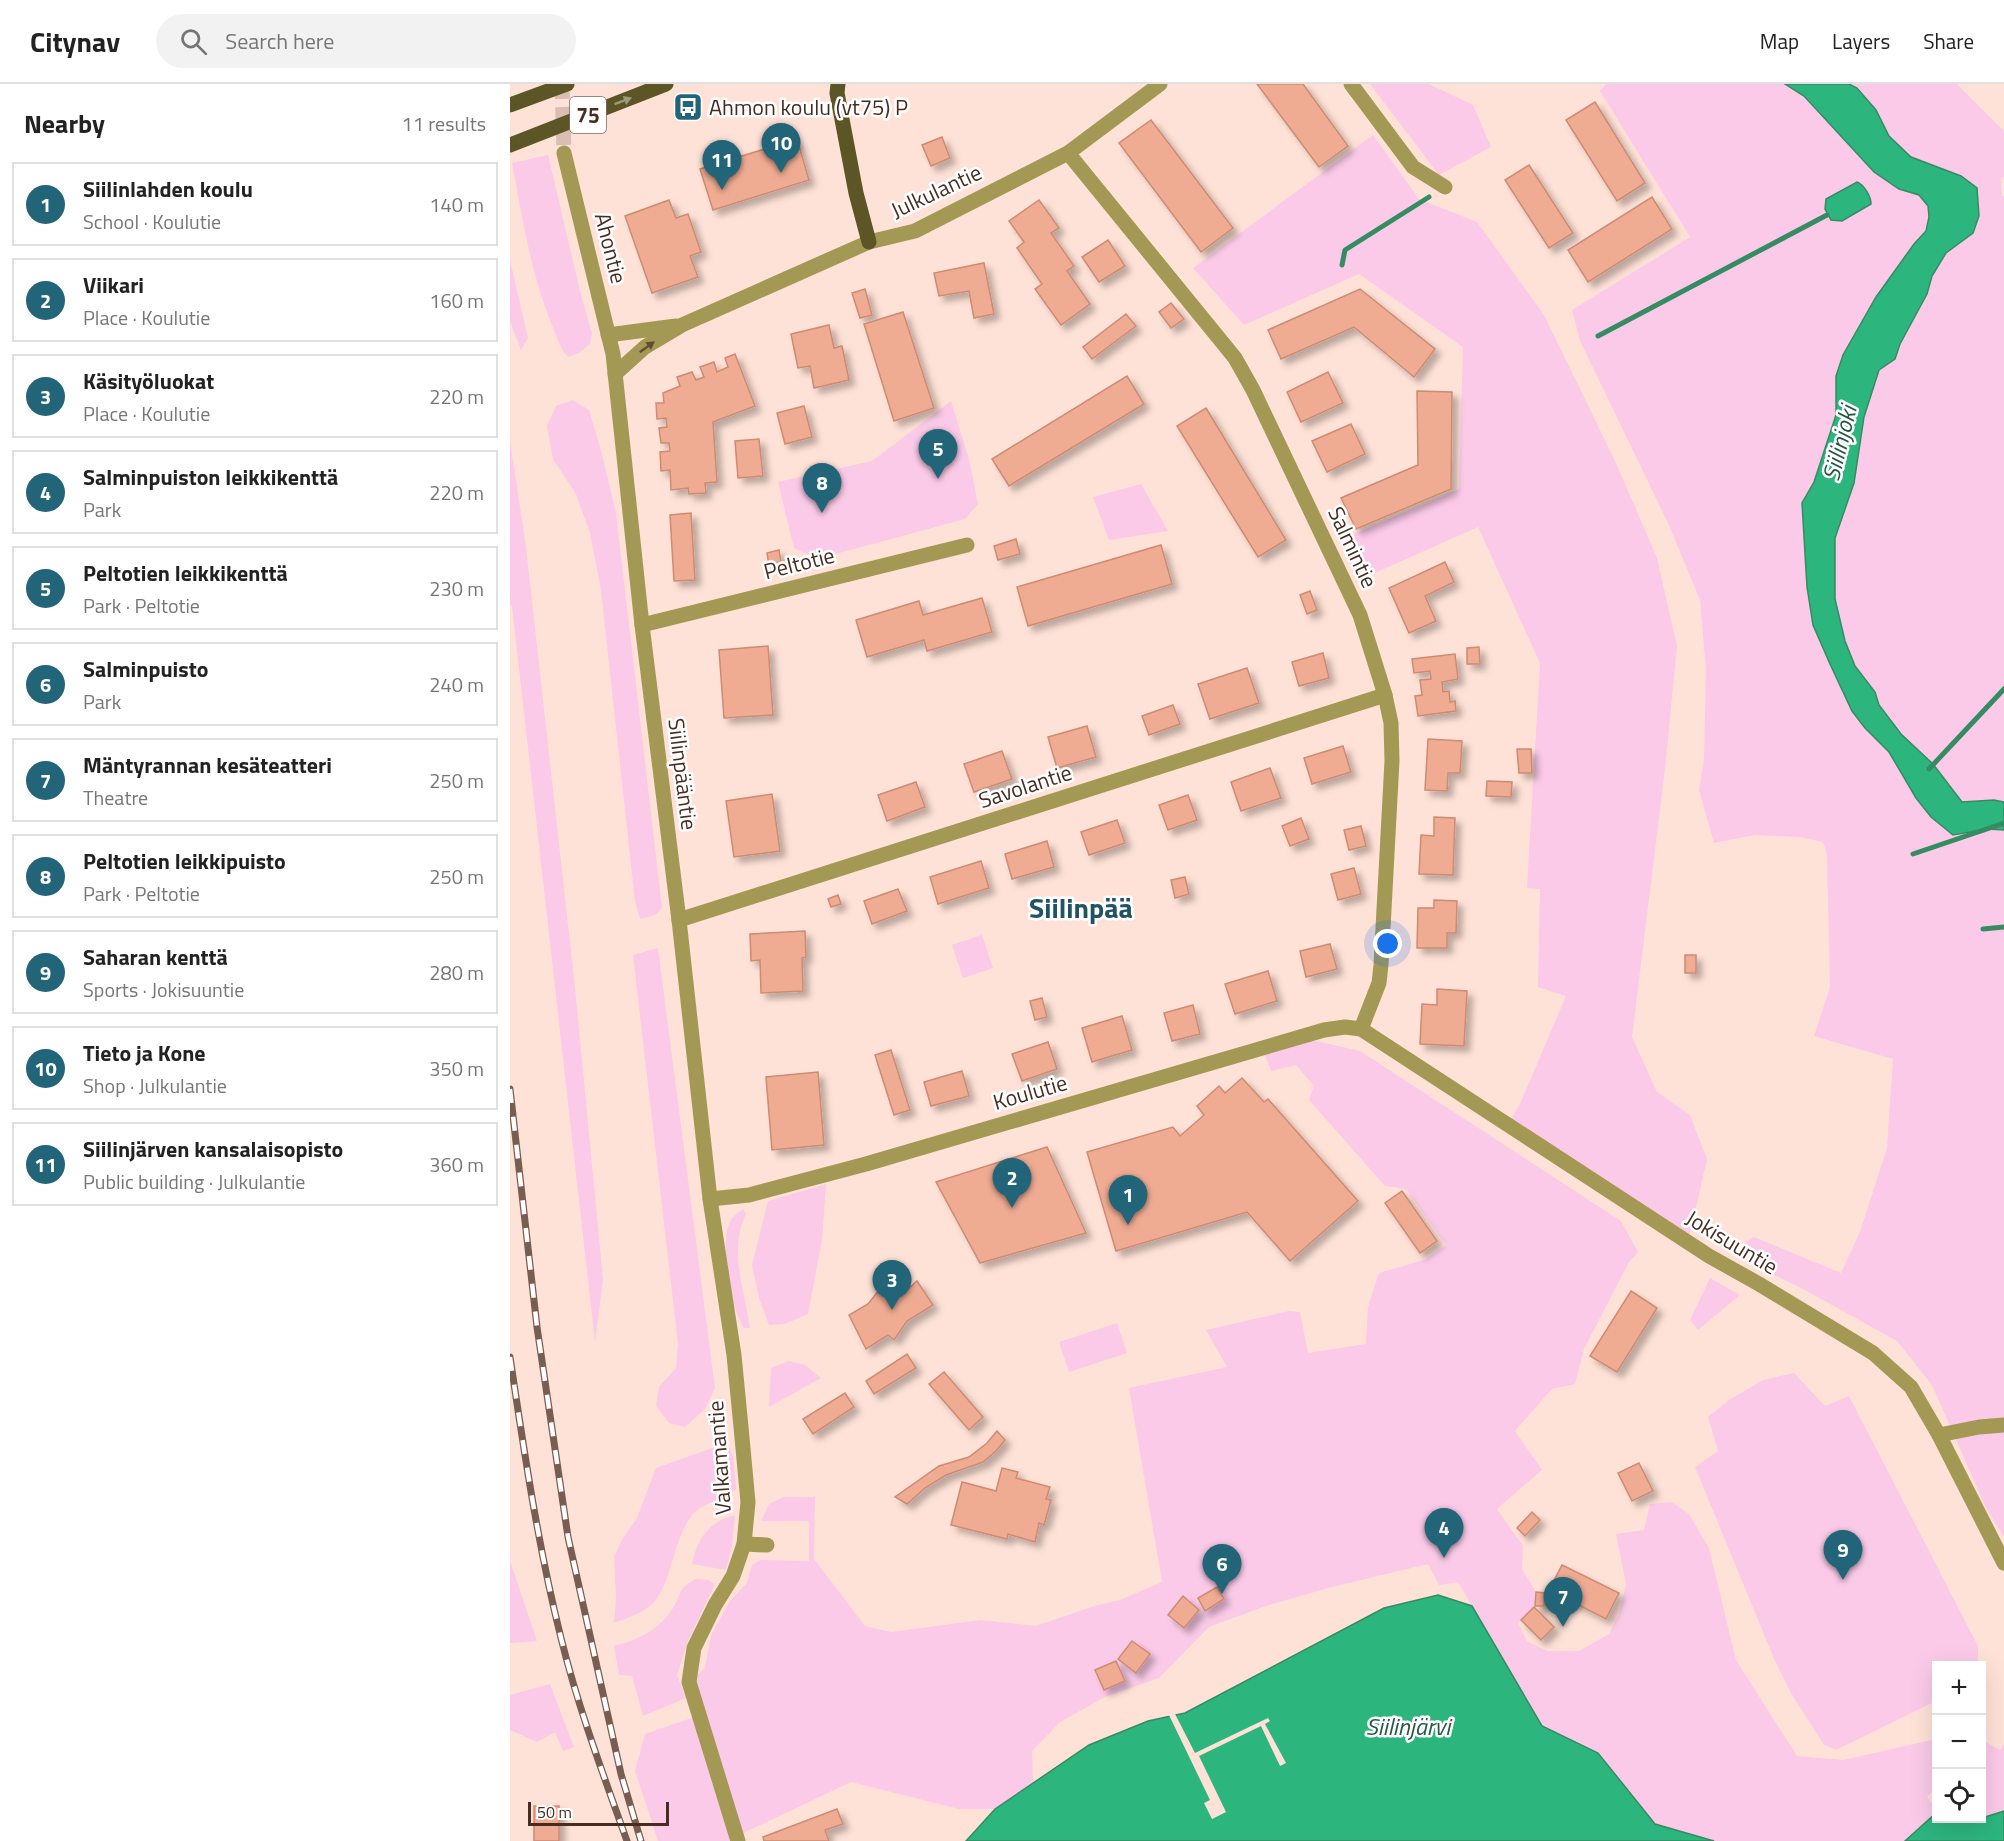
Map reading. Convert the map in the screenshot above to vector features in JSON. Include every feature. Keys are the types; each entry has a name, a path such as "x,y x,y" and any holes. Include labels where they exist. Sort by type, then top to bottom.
{"main road":[{"name":"75","path":"510,105 567,84"},
{"name":"75","path":"510,145 666,84"},
{"path":"835,87 856,193 869,242"}],"street":[{"name":"Julkulantie","path":"615,374 645,347 682,325 869,242 915,231 1068,153 1160,84"},
{"path":"1351,84 1413,167 1445,187"},
{"name":"Ahontie","path":"564,153 613,354"},
{"name":"Salmintie","path":"1068,153 1235,358 1253,390 1360,615 1385,695 1390,723 1392,761 1380,983 1361,1029"},
{"name":"Julkulantie","path":"608,334 682,325"},
{"name":"Siilinpääntie","path":"613,354 642,625 679,920 710,1199"},
{"name":"Peltotie","path":"642,625 967,545"},
{"name":"Savolantie","path":"679,920 1385,695"},
{"name":"Koulutie","path":"710,1199 749,1195 866,1164 1323,1030 1345,1027 1361,1029"},
{"name":"Jokisuuntie","path":"1361,1029 1709,1256 1760,1284 1873,1353 1911,1387 1939,1436 2004,1563"},
{"name":"Valkamantie","path":"710,1199 734,1355 748,1502 744,1544 733,1576 714,1605 694,1648 689,1682 738,1841"},
{"path":"1939,1436 1979,1427 2004,1425"},
{"path":"744,1544 767,1545"}],"shaded area":[{"path":"1370,84 1429,84 1473,105 1491,147 1439,175"},
{"path":"1606,84 1785,84 1804,96 1874,172 1899,189 1919,195 1928,206 1929,217 1926,231 1876,297 1836,376 1836,415 1814,482 1802,503 1807,587 1865,728 1889,752 1916,798 1931,817 1953,835 1988,829 2004,831 2004,1537 1986,1508 1932,1385 1897,1341 1803,1289 1740,1258 1744,1243 1754,1237 1841,1273 1860,1232 1887,1148 1893,1059 1814,1036 1830,987 1827,854 1823,842 1799,837 1755,835 1714,843 1699,790 1704,758 1706,669 1700,600 1668,523 1580,341 1572,310 1690,237 1600,91"},
{"path":"1849,84 1957,84 2004,131 2004,177 2001,178 2002,196 2004,196 2004,802 1994,800 1962,802 1933,764 1901,734 1879,705 1875,692 1855,666 1845,641 1835,599 1835,538 1854,483 1864,417 1879,370 1895,359 1900,344 1927,294 1932,276 1946,253 1973,233 1977,188 1961,176 1911,157 1889,136 1876,110 1857,88"},
{"path":"1373,135 1419,199 1477,222 1544,315 1616,463 1657,558 1677,646 1665,769 1632,1037 1657,1092 1690,1115 1707,1159 1688,1242 1507,1125 1520,1104 1566,996 1538,987 1540,889 1527,888 1540,663 1478,527 1357,581 1340,540 1459,489 1463,347 1359,274 1244,325 1193,268"},
{"path":"548,155 592,333 590,344 579,353 568,357 562,349 537,281 512,163"},
{"path":"510,260 528,338 521,350 510,321"},
{"path":"573,400 589,410 616,513 662,908 655,915 640,919 635,902 601,590 590,533 576,494 553,459 547,426 556,406"},
{"path":"951,401 969,459 978,504 965,519 817,559 794,548 778,482 872,461"},
{"path":"510,441 526,547 575,987 603,1280 595,1342 512,606 510,605"},
{"path":"1141,484 1168,531 1109,540 1093,497"},
{"path":"982,935 993,968 963,978 952,945"},
{"path":"658,948 715,1388 705,1409 685,1427 669,1423 656,1406 659,1387 676,1368 678,1344 633,955"},
{"path":"1312,1040 1360,1051 1621,1221 1638,1252 1629,1262 1584,1349 1575,1384 1552,1389 1515,1431 1542,1470 1497,1509 1523,1546 1522,1569 1536,1592 1535,1606 1518,1623 1527,1641 1547,1651 1579,1651 1609,1634 1619,1614 1626,1584 1616,1534 1644,1530 1650,1504 1672,1502 1689,1514 1709,1548 1736,1660 1797,1756 1843,1760 1932,1740 1932,1792 1927,1797 1932,1803 1932,1817 1905,1841 1714,1841 1655,1824 1598,1753 1542,1726 1458,1582 1439,1585 1428,1564 1332,1587 1266,1606 1209,1627 1159,1678 1105,1697 1060,1722 1032,1751 1033,1782 995,1809 959,1809 851,1782 737,1836 738,1841 658,1841 635,1771 645,1734 700,1715 689,1682 705,1668 711,1635 730,1601 747,1583 752,1565 760,1560 809,1561 809,1521 761,1521 769,1504 784,1497 815,1497 814,1559 865,1626 891,1632 981,1620 1036,1626 1094,1606 1120,1600 1162,1582 1129,1388 1227,1367 1206,1330 1289,1311 1300,1312 1308,1353 1366,1344 1368,1307 1379,1273 1424,1260 1446,1245 1406,1189 1385,1186 1309,1100 1314,1086 1296,1065 1271,1071 1265,1055"},
{"path":"826,1184 822,1240 808,1314 785,1324 769,1325 759,1298 752,1265 768,1201"},
{"path":"743,1209 746,1214 738,1242 738,1256 750,1328 744,1328 734,1305 726,1260 727,1232 730,1222"},
{"path":"1710,1278 1740,1295 1698,1330 1690,1320"},
{"path":"1117,1323 1127,1353 1069,1372 1059,1342"},
{"path":"789,1361 805,1365 821,1378 769,1407 771,1368"},
{"path":"1794,1373 1825,1406 1849,1396 1978,1646 1978,1661 1932,1661 1932,1703 1836,1750 1824,1745 1791,1693 1775,1661 1695,1467 1718,1451 1708,1417 1729,1400 1763,1380"},
{"path":"715,1447 729,1447 733,1456 736,1489 702,1507 692,1515 680,1537 666,1582 655,1601 641,1612 614,1623 616,1597 614,1557 637,1518 656,1468"},
{"path":"735,1515 732,1546 726,1570 692,1564 697,1546 706,1532 718,1522"},
{"path":"510,1561 537,1641 510,1643"},
{"path":"695,1579 708,1580 715,1584 688,1641 677,1675 686,1698 643,1716 632,1676 619,1675 614,1646 631,1641 655,1628 673,1608 682,1589"},
{"path":"550,1684 574,1747 563,1751 555,1732 537,1742 510,1730 510,1695"},
{"path":"1986,1742 2000,1750 2004,1744 2004,1811 1986,1817"}],"water":[{"name":"Siilinjoki","path":"1785,84 1849,84 1857,88 1876,110 1889,136 1911,157 1961,176 1977,188 1979,216 1973,233 1946,253 1932,276 1927,294 1900,344 1895,359 1879,370 1864,417 1854,483 1835,538 1835,599 1845,641 1855,666 1875,692 1879,705 1901,734 1933,764 1962,802 1994,800 2004,802 2004,830 1987,829 1953,835 1931,817 1916,798 1889,752 1852,711 1813,625 1807,587 1802,503 1814,482 1836,415 1836,376 1843,355 1876,297 1926,231 1929,217 1928,206 1919,195 1899,189 1874,172 1804,96"},
{"path":"1857,182 1867,191 1871,204 1842,221 1831,220 1825,209 1826,199"},
{"name":"Siilinjärvi","path":"1438,1595 1472,1606 1542,1726 1598,1753 1655,1824 1714,1841 966,1841 995,1809 1089,1745 1148,1721 1185,1713 1384,1608"},
{"path":"2004,1811 2004,1841 1905,1841 1932,1817 1932,1823 1986,1823 1986,1817"}],"pier":[{"path":"1174,1712 1195,1753 1268,1718 1270,1721 1265,1724 1286,1763 1280,1766 1261,1726 1199,1756 1226,1812 1212,1819 1204,1803 1210,1800 1168,1713"}],"building":[{"path":"1257,84 1303,84 1348,146 1319,167"},
{"path":"1595,102 1645,183 1617,201 1566,120"},
{"path":"1151,120 1233,228 1201,252 1119,143"},
{"path":"942,137 950,158 931,166 922,145"},
{"path":"797,139 809,180 713,210 700,169"},
{"path":"1529,165 1573,233 1549,248 1505,180"},
{"path":"1652,197 1672,229 1588,282 1568,250"},
{"path":"669,200 676,218 688,214 701,252 690,256 698,277 652,293 625,216"},
{"path":"1039,200 1059,228 1051,233 1074,266 1067,271 1090,304 1061,325 1035,289 1042,284 1017,248 1024,242 1009,221"},
{"path":"1108,240 1125,266 1099,282 1082,257"},
{"path":"984,263 994,314 974,318 969,291 939,296 934,273"},
{"path":"865,289 872,315 860,318 852,293"},
{"path":"1360,289 1435,349 1414,377 1354,327 1281,359 1268,330"},
{"path":"1171,303 1184,319 1171,328 1159,312"},
{"path":"903,312 934,408 894,421 864,324"},
{"path":"1126,314 1136,326 1092,359 1083,347"},
{"path":"829,325 834,348 842,346 849,380 814,388 810,366 798,368 791,334"},
{"path":"735,354 755,406 713,422 717,482 705,483 706,493 689,494 688,488 671,490 670,470 661,471 660,452 670,451 669,443 661,443 659,428 667,427 666,418 657,419 656,403 664,403 663,393 680,386 677,377 692,372 696,380 704,377 700,367 714,362 717,372 728,367 725,358"},
{"path":"1328,372 1343,403 1301,422 1287,392"},
{"path":"1127,376 1144,404 1009,486 992,459"},
{"path":"1417,391 1452,392 1451,489 1356,529 1341,498 1418,465"},
{"path":"804,406 812,437 785,444 777,413"},
{"path":"1206,408 1286,540 1258,557 1177,426"},
{"path":"1351,424 1365,454 1327,472 1312,441"},
{"path":"759,439 763,476 738,478 735,441"},
{"path":"691,513 695,580 674,581 670,515"},
{"path":"1016,539 1020,554 998,560 994,546"},
{"path":"1161,545 1172,584 1028,626 1017,587"},
{"path":"779,550 781,562 769,565 767,553"},
{"path":"1445,562 1454,582 1425,596 1436,621 1409,633 1389,588"},
{"path":"1310,591 1317,610 1307,614 1300,595"},
{"path":"982,598 992,632 927,651 924,640 867,657 856,620 919,601 923,615"},
{"path":"768,646 773,715 724,718 719,650"},
{"path":"1479,647 1480,664 1467,664 1467,648"},
{"path":"1323,653 1329,678 1299,686 1292,662"},
{"path":"1455,654 1458,679 1442,682 1443,692 1449,691 1450,702 1455,701 1456,711 1418,716 1415,696 1422,695 1420,680 1431,679 1430,671 1414,673 1412,659"},
{"path":"1247,668 1259,703 1210,719 1198,684"},
{"path":"1173,705 1180,724 1149,735 1142,716"},
{"path":"1087,726 1096,757 1057,768 1048,737"},
{"path":"1428,739 1462,741 1460,773 1448,773 1447,791 1425,790"},
{"path":"1343,746 1351,772 1312,784 1304,758"},
{"path":"1517,749 1531,749 1532,773 1519,773"},
{"path":"1002,751 1012,779 974,792 964,764"},
{"path":"1270,768 1281,798 1241,811 1231,782"},
{"path":"1487,781 1512,782 1511,797 1486,796"},
{"path":"916,782 925,807 887,821 878,795"},
{"path":"772,794 780,851 734,857 726,801"},
{"path":"1188,795 1197,820 1168,830 1159,805"},
{"path":"1434,817 1455,818 1453,875 1419,874 1421,835 1434,836"},
{"path":"1301,818 1309,839 1290,846 1282,826"},
{"path":"1117,820 1125,843 1089,855 1081,832"},
{"path":"1361,826 1366,846 1349,850 1344,830"},
{"path":"1047,841 1054,867 1012,879 1005,854"},
{"path":"981,861 989,888 938,904 930,877"},
{"path":"1354,868 1361,894 1338,900 1331,874"},
{"path":"1185,877 1189,894 1175,898 1171,880"},
{"path":"898,889 907,911 872,924 864,901"},
{"path":"838,895 841,904 831,907 828,899"},
{"path":"1434,900 1457,901 1456,933 1447,933 1447,948 1417,948 1418,908 1434,908"},
{"path":"805,931 806,957 802,958 803,991 761,993 760,960 751,961 750,934"},
{"path":"1330,944 1337,969 1306,977 1300,951"},
{"path":"1685,955 1696,955 1696,973 1685,973"},
{"path":"1268,971 1277,1001 1235,1014 1225,984"},
{"path":"1437,989 1467,991 1464,1046 1420,1044 1422,1004 1437,1005"},
{"path":"1042,998 1047,1017 1035,1020 1030,1001"},
{"path":"1193,1005 1200,1034 1172,1041 1164,1013"},
{"path":"1122,1016 1132,1050 1092,1062 1082,1028"},
{"path":"1048,1042 1057,1069 1022,1081 1012,1054"},
{"path":"891,1050 910,1110 894,1115 875,1055"},
{"path":"962,1071 969,1096 931,1106 924,1082"},
{"path":"818,1072 824,1145 772,1150 766,1077"},
{"path":"1242,1078 1264,1102 1268,1099 1358,1201 1290,1261 1247,1212 1116,1251 1087,1152 1173,1127 1180,1136 1204,1115 1197,1106 1219,1086 1225,1093"},
{"path":"1047,1147 1086,1233 980,1263 936,1182"},
{"path":"1402,1191 1437,1241 1420,1253 1385,1203"},
{"path":"890,1276 906,1291 917,1281 933,1305 907,1321 894,1340 888,1335 866,1349 849,1315 868,1304"},
{"path":"1631,1291 1657,1308 1617,1372 1590,1356"},
{"path":"907,1354 916,1368 874,1394 866,1381"},
{"path":"944,1372 983,1417 969,1430 929,1384"},
{"path":"845,1393 854,1407 813,1434 803,1419"},
{"path":"997,1431 1005,1440 983,1462 946,1475 925,1488 907,1504 895,1497 939,1466 969,1457 987,1443"},
{"path":"1639,1463 1653,1491 1632,1501 1618,1473"},
{"path":"1002,1468 1018,1472 1016,1478 1050,1487 1046,1499 1051,1500 1044,1525 1039,1523 1035,1542 1008,1534 1007,1539 951,1525 962,1482 996,1491"},
{"path":"1532,1512 1540,1520 1525,1536 1517,1528"},
{"path":"1562,1565 1619,1593 1606,1619 1549,1590"},
{"path":"1217,1587 1224,1599 1205,1611 1198,1598"},
{"path":"1536,1592 1545,1593 1544,1606 1535,1606"},
{"path":"1183,1596 1199,1610 1184,1628 1168,1615"},
{"path":"1534,1607 1554,1627 1541,1640 1521,1620"},
{"path":"1132,1641 1150,1654 1136,1673 1118,1659"},
{"path":"1116,1661 1125,1681 1104,1690 1095,1670"},
{"path":"534,1806 559,1806 559,1841 534,1841"},
{"path":"837,1809 843,1824 825,1830 829,1841 764,1841 763,1837"}],"waterway":[{"path":"1342,265 1345,250 1429,197"},
{"path":"1598,336 1827,215"},
{"path":"1929,769 2004,689"},
{"path":"1913,854 2004,823"},
{"path":"1983,929 2004,927"}],"tunnel":[{"path":"562,84 564,153"}],"railway":[{"path":"510,1089 537,1327 568,1537 621,1774 641,1841"},
{"path":"510,1357 538,1533 561,1638 583,1715 627,1841"}],"place":[{"name":"Ahmon koulu (vt75) P","path":"688,107"},
{"name":"Tieto ja Kone","path":"781,173"},
{"name":"Siilinjärven kansalaisopisto","path":"722,190"},
{"name":"Peltotien leikkikenttä","path":"938,479"},
{"name":"Peltotien leikkipuisto","path":"822,513"},
{"name":"Viikari","path":"1012,1208"},
{"name":"Siilinlahden koulu","path":"1128,1225"},
{"name":"Käsityöluokat","path":"892,1310"},
{"name":"Salminpuiston leikkikenttä","path":"1444,1558"},
{"name":"Saharan kenttä","path":"1843,1580"},
{"name":"Salminpuisto","path":"1222,1594"},
{"name":"Mäntyrannan kesäteatteri","path":"1563,1627"}],"district":[{"name":"Siilinpää","path":"1081,907"}]}
